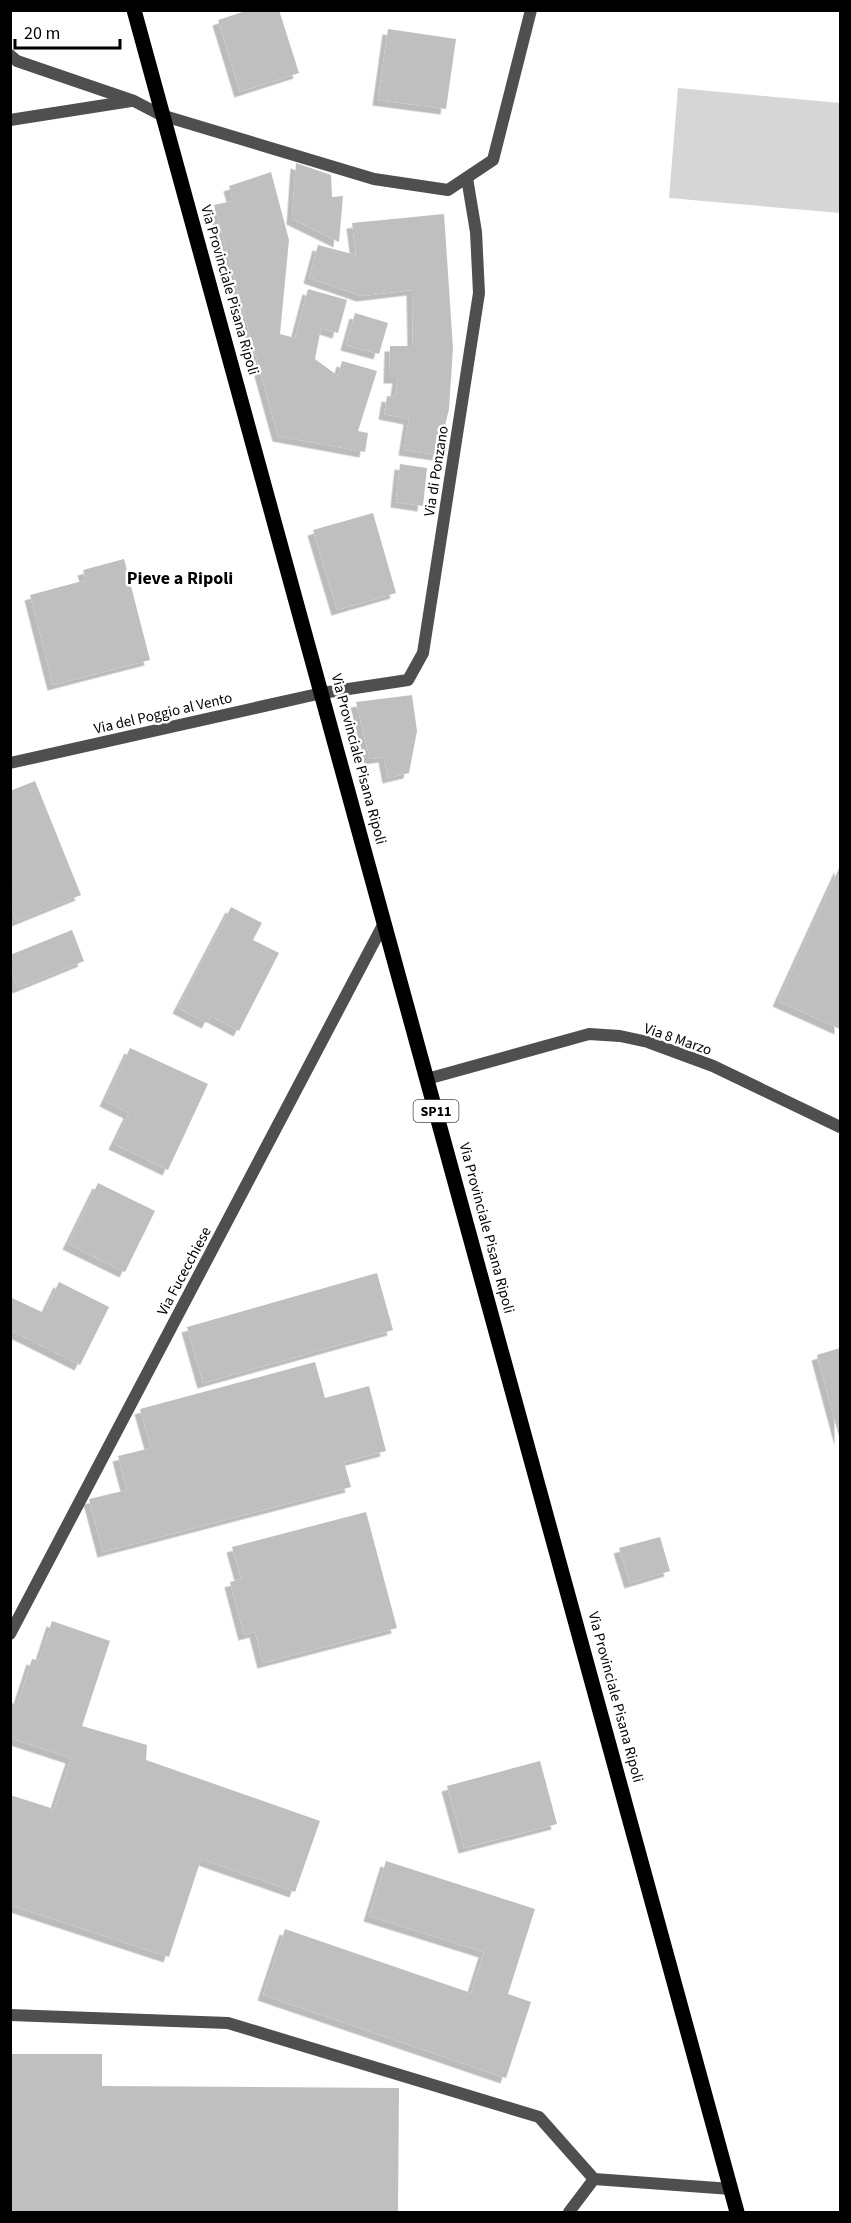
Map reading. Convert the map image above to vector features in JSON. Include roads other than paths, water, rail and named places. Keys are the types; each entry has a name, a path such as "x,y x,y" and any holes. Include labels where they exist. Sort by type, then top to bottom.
{"main road":[{"name":"Via Provinciale Pisana Ripoli","path":"134,10 737,2212"}],"street":[{"path":"10,55 17,61 134,101 161,115 374,179 448,190 493,160 531,10"},
{"path":"10,120 134,101"},
{"name":"Via di Ponzano","path":"322,693 408,680 423,653 478,293 476,232 467,178"},
{"name":"Via del Poggio al Vento","path":"10,764 322,693"},
{"name":"Via Fucecchiese","path":"10,1634 384,922"},
{"name":"Via 8 Marzo","path":"427,1080 589,1034 620,1036 648,1042 713,1066 840,1126"},
{"path":"10,2015 228,2023 539,2117 594,2180 731,2189"},
{"path":"569,2212 594,2180"}],"district":[{"name":"Pieve a Ripoli","path":"180,578"}]}
